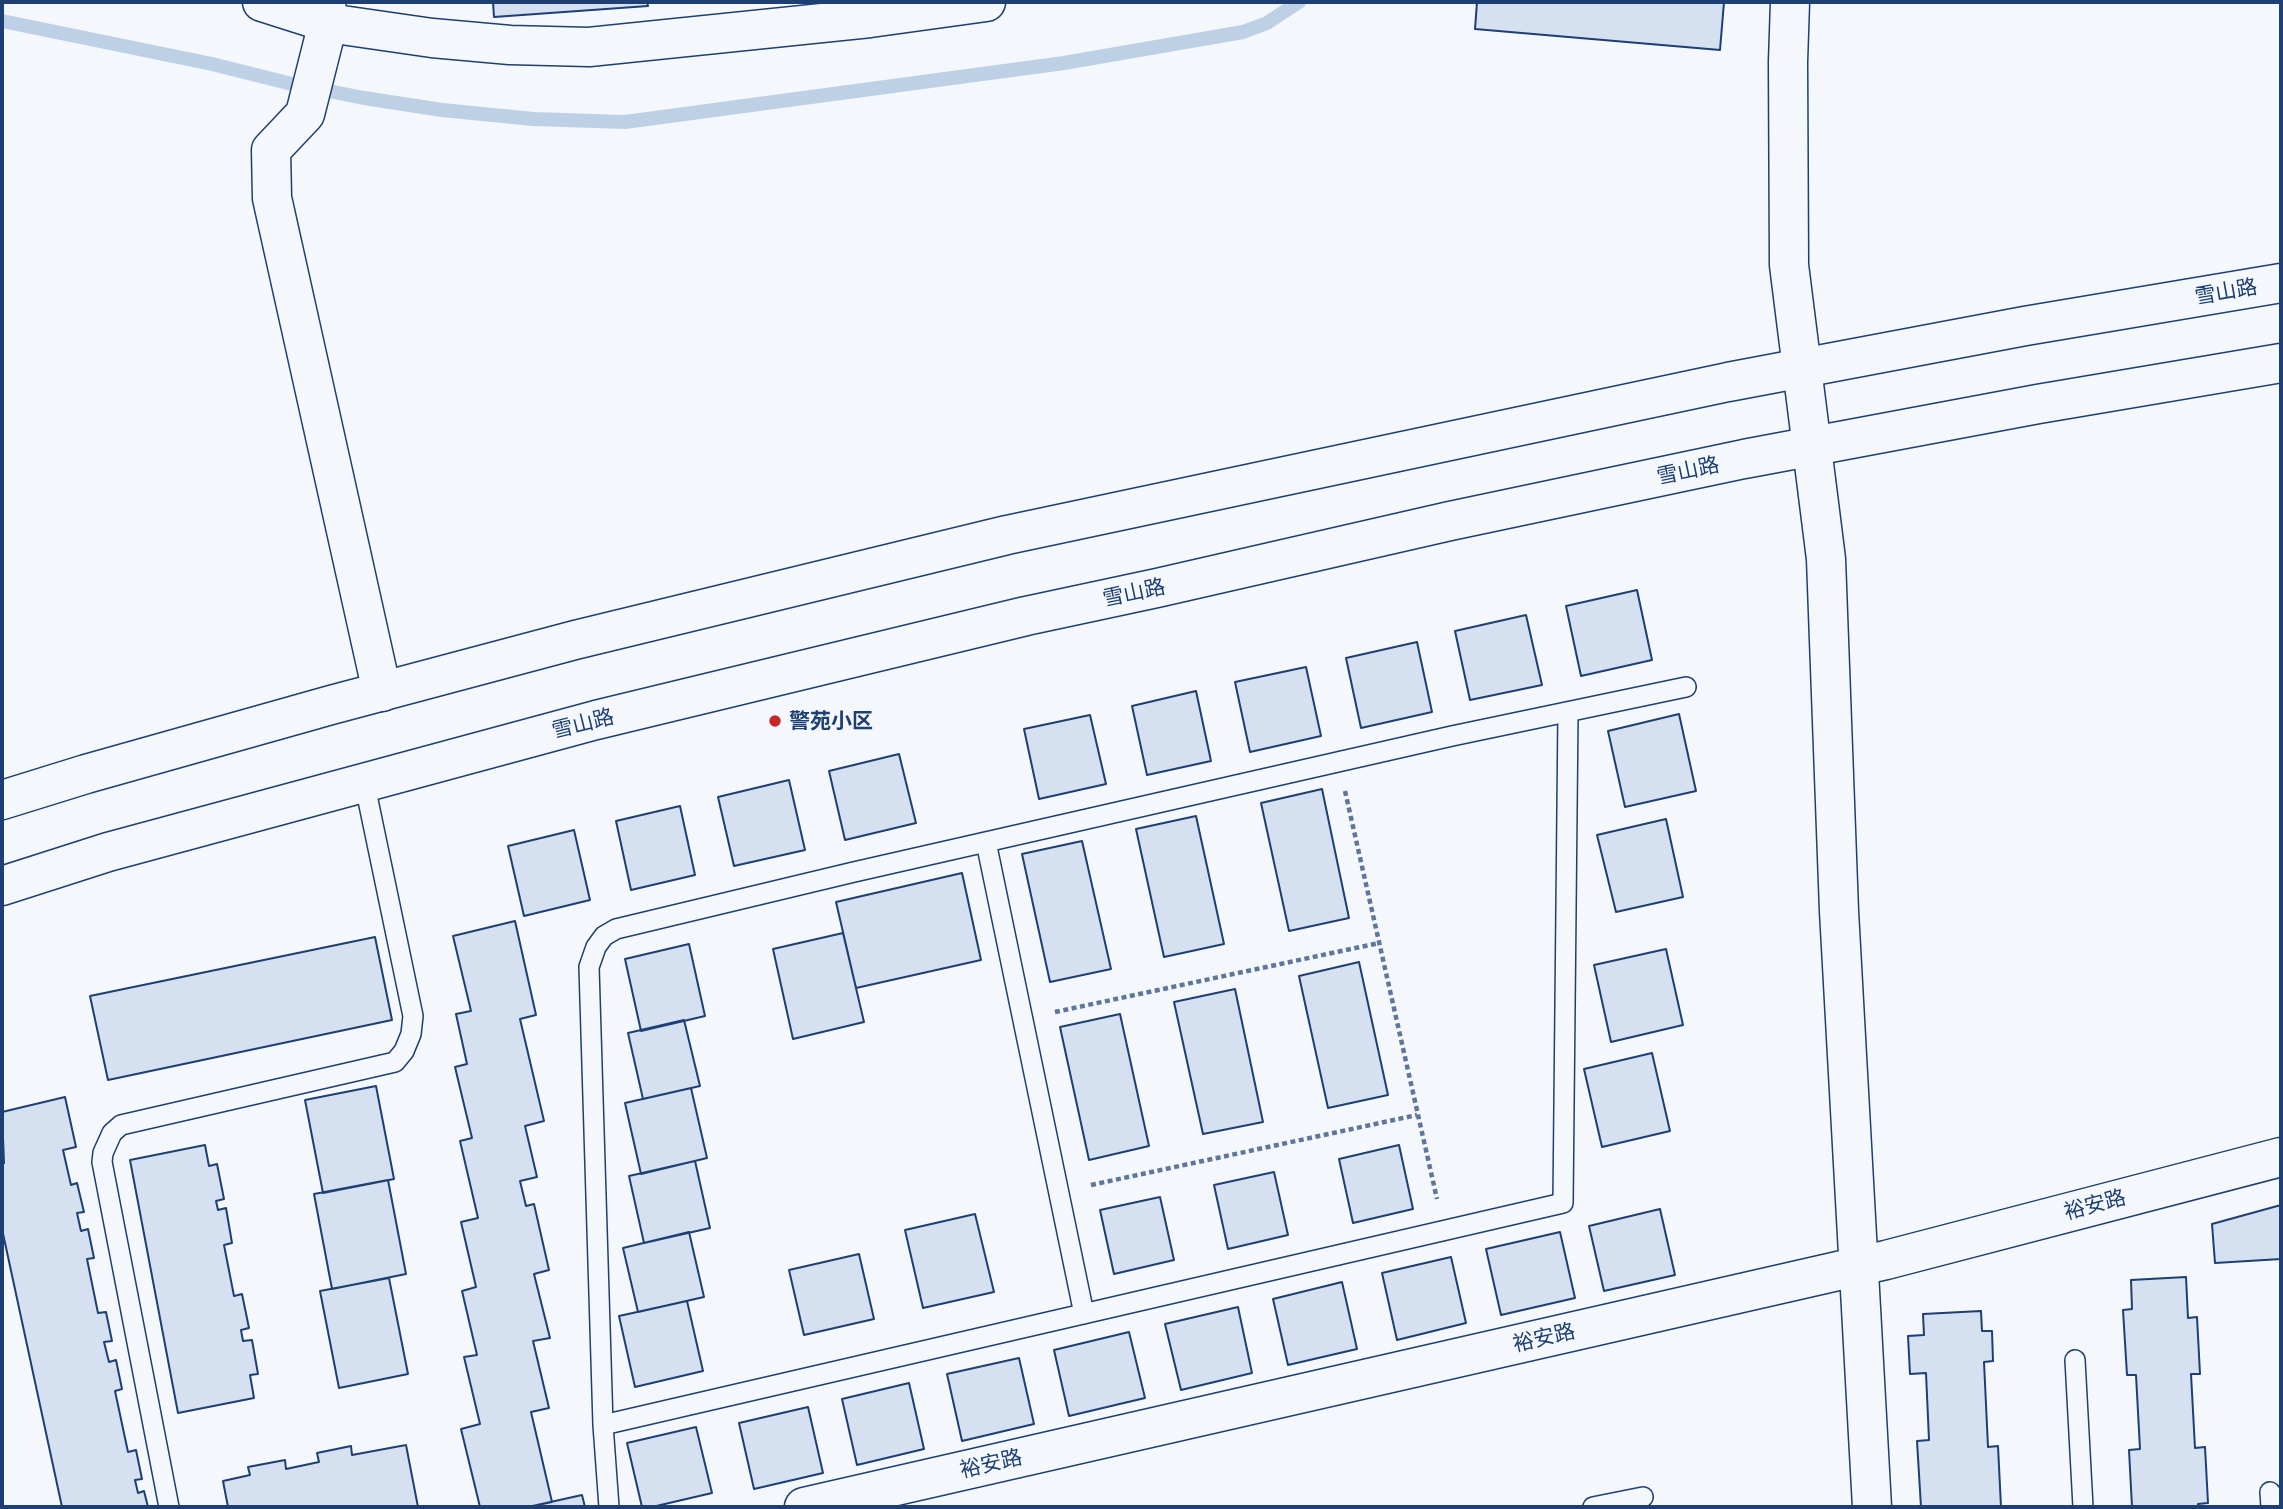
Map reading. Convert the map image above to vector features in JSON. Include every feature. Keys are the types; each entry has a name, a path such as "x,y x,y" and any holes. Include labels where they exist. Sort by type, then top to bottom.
{"main road":[{"path":"262,2 324,27 510,45 589,47 869,10 986,2"},
{"path":"1790,2 1787,62 1789,265 1826,559 1839,911 1872,1507"},
{"path":"324,27 305,114 271,150 272,198 382,692"},
{"name":"雪山路","path":"2,800 86,774 575,640 1007,535 1802,369 2025,326 2281,283"},
{"name":"雪山路","path":"2,886 121,848 364,781 596,720 1026,616 1450,521 1812,447 2039,404 2281,363"},
{"name":"裕安路","path":"804,1507 866,1500 1858,1266 2281,1157"}],"lane":[{"path":"609,1507 603,1425 589,967 596,947 604,936 615,929 986,842 1686,687"},
{"path":"603,1425 1563,1203 1568,712"},
{"path":"169,1507 102,1162 103,1153 112,1133 121,1125 395,1062 404,1051 411,1034 413,1016 364,781"},
{"path":"986,842 1084,1314"},
{"path":"2075,1360 2083,1507"},
{"path":"1593,1507 1643,1497"}],"path":[{"path":"1338,762 1444,1231"},
{"path":"1023,1018 1379,943"},
{"path":"1059,1191 1417,1115"}],"building":[{"path":"493,2 647,2 648,6 494,17"},
{"path":"1477,2 1724,2 1720,50 1475,29"},
{"path":"1637,590 1652,660 1581,676 1566,606"},
{"path":"1526,615 1542,685 1470,700 1455,631"},
{"path":"1417,642 1432,712 1361,728 1346,658"},
{"path":"1306,667 1321,736 1250,752 1235,682"},
{"path":"1196,691 1211,761 1147,775 1132,706"},
{"path":"1679,714 1696,791 1625,807 1608,731"},
{"path":"1090,715 1106,784 1039,799 1024,729"},
{"path":"899,754 916,823 845,840 829,771"},
{"path":"789,780 805,850 734,866 718,797"},
{"path":"1322,789 1349,918 1289,931 1261,803"},
{"path":"680,806 695,875 631,890 616,821"},
{"path":"1196,816 1224,944 1164,957 1136,829"},
{"path":"1666,819 1683,897 1616,912 1597,835"},
{"path":"574,830 590,900 524,916 508,846"},
{"path":"1082,841 1111,969 1050,982 1022,854"},
{"path":"962,873 981,960 856,988 836,902"},
{"path":"515,921 536,1015 520,1019 544,1121 525,1126 537,1177 520,1181 526,1206 534,1204 549,1270 534,1274 550,1338 533,1341 549,1408 531,1412 552,1502 528,1507 480,1507 461,1429 480,1424 464,1357 477,1355 462,1291 476,1287 461,1222 478,1218 460,1141 472,1138 455,1067 467,1064 456,1014 471,1011 453,936"},
{"path":"843,933 864,1022 793,1039 773,949"},
{"path":"375,937 392,1020 108,1080 90,996"},
{"path":"689,944 705,1016 641,1031 625,959"},
{"path":"1666,949 1683,1025 1611,1042 1594,965"},
{"path":"1359,962 1388,1095 1328,1108 1299,976"},
{"path":"1235,989 1263,1122 1203,1134 1174,1002"},
{"path":"1120,1014 1149,1146 1089,1160 1060,1027"},
{"path":"684,1020 700,1086 643,1099 628,1033"},
{"path":"1652,1053 1670,1131 1602,1147 1584,1069"},
{"path":"376,1086 394,1179 323,1193 305,1100"},
{"path":"691,1088 707,1158 641,1174 625,1103"},
{"path":"65,1097 76,1147 63,1150 71,1185 77,1183 84,1212 77,1213 81,1231 88,1229 94,1258 87,1259 98,1313 106,1312 112,1341 104,1342 109,1362 116,1360 122,1389 115,1391 128,1452 136,1450 142,1479 135,1480 138,1493 144,1491 148,1507 62,1507 2,1229 2,1112"},
{"path":"205,1145 209,1166 217,1164 224,1199 216,1201 218,1210 226,1208 232,1243 224,1245 234,1296 242,1294 249,1328 241,1330 243,1341 252,1340 258,1374 250,1375 254,1398 178,1413 130,1160"},
{"path":"1399,1145 1413,1209 1353,1223 1339,1159"},
{"path":"695,1161 710,1228 644,1243 629,1176"},
{"path":"1274,1172 1288,1235 1228,1249 1214,1185"},
{"path":"388,1180 406,1274 332,1289 314,1194"},
{"path":"1160,1197 1174,1260 1114,1274 1100,1210"},
{"path":"2281,1205 2281,1259 2215,1263 2212,1224"},
{"path":"1660,1209 1675,1275 1604,1291 1589,1226"},
{"path":"975,1214 994,1292 923,1308 905,1230"},
{"path":"689,1232 704,1297 638,1312 623,1248"},
{"path":"1560,1232 1575,1298 1501,1315 1486,1249"},
{"path":"859,1254 874,1319 804,1335 789,1270"},
{"path":"1451,1257 1466,1323 1397,1340 1382,1273"},
{"path":"2186,1277 2188,1318 2197,1317 2200,1374 2191,1374 2195,1448 2205,1447 2208,1503 2198,1504 2198,1507 2132,1507 2129,1450 2140,1449 2136,1375 2127,1375 2123,1310 2132,1309 2131,1280"},
{"path":"389,1278 408,1374 339,1388 320,1291"},
{"path":"1342,1282 1357,1349 1288,1365 1273,1299"},
{"path":"687,1301 703,1371 635,1387 619,1316"},
{"path":"1238,1307 1252,1373 1181,1390 1165,1324"},
{"path":"1981,1311 1982,1331 1992,1331 1993,1361 1984,1362 1988,1447 1998,1446 2001,1507 1921,1507 1917,1441 1929,1440 1926,1373 1910,1374 1908,1336 1924,1335 1923,1314"},
{"path":"1129,1332 1145,1398 1069,1416 1054,1350"},
{"path":"1019,1358 1034,1424 962,1441 947,1374"},
{"path":"909,1383 924,1449 857,1465 842,1399"},
{"path":"808,1407 823,1473 754,1489 739,1423"},
{"path":"696,1427 712,1493 642,1507 627,1443"},
{"path":"406,1445 418,1507 228,1507 223,1481 250,1475 248,1467 285,1460 286,1469 319,1462 317,1453 351,1446 352,1455"},
{"path":"582,1495 585,1507 528,1507"}],"waterway":[{"path":"2,21 364,98 442,110 533,119 625,122 1064,63 1243,32 1267,23 1299,2"}],"place":[{"name":"警苑小区","path":"775,721"}]}
